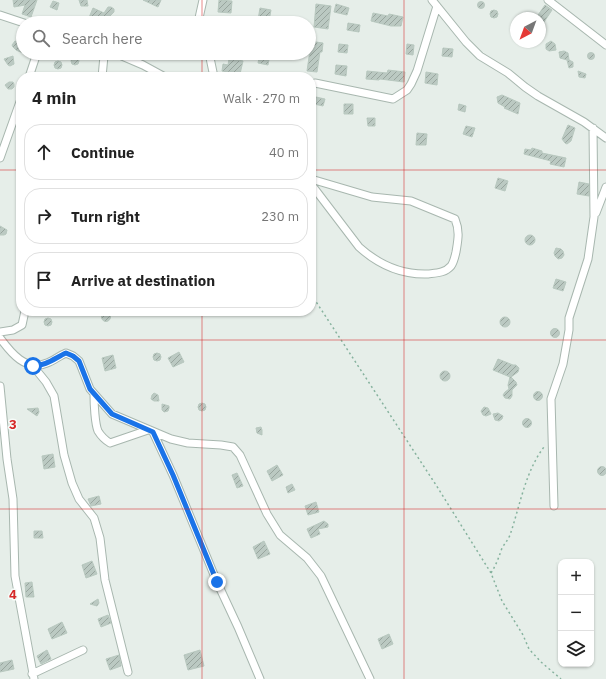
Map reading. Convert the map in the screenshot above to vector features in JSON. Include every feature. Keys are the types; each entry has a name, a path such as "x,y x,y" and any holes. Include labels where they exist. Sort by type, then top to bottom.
{"street":[{"path":"199,16 203,0"},
{"path":"432,0 466,42 480,56 508,73 538,96 584,122 606,138"},
{"path":"548,0 606,45"},
{"path":"316,83 393,99 400,95 407,90 417,71 437,6"},
{"path":"0,15 16,20"},
{"path":"31,72 35,60"},
{"path":"102,72 103,60"},
{"path":"133,60 156,72"},
{"path":"210,60 213,72"},
{"path":"0,158 16,113"},
{"path":"554,506 551,399 563,364 569,330 568,318 588,259 594,217 593,128"},
{"path":"316,180 372,197 411,201 456,219 459,229 458,240 451,266 444,272 417,274 404,273 383,264 368,255 359,247 316,191"},
{"path":"594,217 606,187"},
{"path":"0,332 13,330 22,325 24,316"},
{"path":"0,338 9,350 23,362 33,366 49,363 66,353 73,356 79,361 90,389 94,395 112,414 170,439 188,443 233,447 240,455 267,514 280,535 307,558 321,576 370,679"},
{"path":"33,366 46,382 54,396 64,455 72,483 79,499 94,518 100,538 105,580 128,672"},
{"path":"0,386 7,459 13,499 15,576 33,676 83,650"},
{"path":"94,395 94,406 98,430 110,443 151,431"},
{"path":"151,431 173,475 217,582 260,679"}],"path":[{"path":"316,302 436,485 491,574 502,602 523,635 529,649 541,662 561,679"},
{"path":"491,574 508,540 524,488 534,465 542,450 552,438"}],"building":[{"path":"13,0 37,0 31,16 22,14 25,5 14,7"},
{"path":"79,0 87,0 88,6 81,6"},
{"path":"143,0 161,0 158,7"},
{"path":"219,0 232,1 231,13 218,12"},
{"path":"53,1 59,3 57,10 50,7"},
{"path":"481,1 484,2 484,8 481,9 478,8 477,5 478,2"},
{"path":"316,4 331,6 328,29 316,27"},
{"path":"336,4 349,8 347,15 334,12"},
{"path":"545,5 552,10 546,19 546,12 540,12"},
{"path":"108,7 114,9 114,12 110,16 90,16 93,8 104,13"},
{"path":"260,8 271,10 270,16 259,16"},
{"path":"492,10 496,10 498,14 496,18 492,18 490,16 490,12"},
{"path":"373,13 403,17 401,26 391,26 371,21"},
{"path":"348,23 360,25 359,32 347,30"},
{"path":"16,41 16,50 13,47 12,45"},
{"path":"551,41 555,44 556,50 549,51 546,49 546,44"},
{"path":"316,42 323,43 317,72 307,71 309,60 316,60"},
{"path":"339,44 348,45 347,53 338,52"},
{"path":"407,44 414,45 413,55 406,54"},
{"path":"443,48 453,49 452,57 442,56"},
{"path":"564,51 568,53 569,60 573,62 573,67 569,68 567,60 560,58 559,52"},
{"path":"591,53 594,56 591,59 588,56"},
{"path":"13,56 14,64 10,66 4,59"},
{"path":"71,60 79,60 77,65 73,65 71,63"},
{"path":"229,60 243,61 240,72 222,71 223,64 228,65"},
{"path":"259,60 269,60 268,65 258,63"},
{"path":"56,61 60,61 62,65 60,69 56,69 54,67 54,63"},
{"path":"336,65 347,66 346,76 335,74"},
{"path":"388,70 405,72 404,82 366,79 367,71 387,73"},
{"path":"578,71 586,74 585,78 579,77"},
{"path":"426,72 438,74 437,85 425,83"},
{"path":"9,82 13,82 14,84 12,89 8,89 5,85"},
{"path":"502,95 520,103 518,114 504,108 505,107 498,103 497,97"},
{"path":"316,97 325,99 323,106 316,104"},
{"path":"344,104 353,104 353,114 344,114"},
{"path":"459,104 466,106 465,112 458,110"},
{"path":"367,118 375,118 375,126 368,126"},
{"path":"568,125 575,128 571,141 567,144 562,139"},
{"path":"466,126 475,128 472,137 463,134"},
{"path":"417,133 427,134 426,145 416,145"},
{"path":"532,148 542,151 542,153 566,158 564,167 550,164 551,161 524,154 525,149 531,150"},
{"path":"498,178 508,181 505,191 495,188"},
{"path":"579,182 589,184 589,196 577,194"},
{"path":"0,226 7,230 6,234 0,235"},
{"path":"528,235 532,235 535,240 532,245 528,245 525,242 525,238"},
{"path":"556,248 563,251 564,255 562,258 558,259 555,256 554,253"},
{"path":"556,279 566,282 563,291 553,288"},
{"path":"102,316 110,316 110,319 106,322 101,317"},
{"path":"503,317 507,317 510,322 507,327 503,327 500,324 500,320"},
{"path":"46,318 50,318 52,322 50,326 46,326 44,324 44,320"},
{"path":"553,329 557,329 559,333 557,337 553,337 551,335 551,331"},
{"path":"179,352 184,362 173,367 168,358"},
{"path":"155,353 159,353 161,357 159,361 155,361 153,359 153,355"},
{"path":"113,355 116,368 105,371 102,358"},
{"path":"498,359 516,365 519,368 518,372 511,377 517,385 512,390 512,396 510,399 505,398 503,395 509,389 508,385 510,377 493,370"},
{"path":"443,371 447,371 450,376 447,381 443,381 440,378 440,374"},
{"path":"536,392 540,392 542,396 540,400 536,400 534,398 534,394"},
{"path":"154,393 158,395 159,401 154,401 151,399"},
{"path":"200,403 204,403 206,407 204,411 200,411 198,409 198,405"},
{"path":"162,404 169,406 168,411 164,412 162,410"},
{"path":"484,407 488,408 491,414 486,416 483,415 481,411"},
{"path":"38,408 39,412 37,416 27,409"},
{"path":"498,413 503,416 499,421 495,420 493,414"},
{"path":"525,419 529,419 531,423 529,427 525,427 523,425 523,421"},
{"path":"261,427 262,435 257,433 256,428"},
{"path":"53,454 55,467 44,469 42,456"},
{"path":"277,465 283,475 272,481 267,471"},
{"path":"600,467 604,467 606,471 604,475 600,475 598,473 598,469"},
{"path":"237,473 243,486 237,488 232,475"},
{"path":"292,484 295,490 288,493 286,487"},
{"path":"99,496 101,504 91,506 88,499"},
{"path":"316,502 319,512 308,515 305,506"},
{"path":"324,521 328,524 328,527 318,529 320,534 311,538 307,529"},
{"path":"34,531 42,531 43,538 34,538"},
{"path":"264,541 270,554 258,559 253,547"},
{"path":"92,561 97,574 86,578 82,565"},
{"path":"32,582 34,597 26,597 25,583"},
{"path":"98,599 99,603 97,606 90,604"},
{"path":"108,615 111,623 101,627 98,619"},
{"path":"62,622 67,633 52,639 48,629"},
{"path":"389,634 393,644 382,649 378,639"},
{"path":"47,650 51,659 41,664 37,656"},
{"path":"200,650 204,666 188,670 184,655"},
{"path":"119,655 121,666 110,670 106,659"},
{"path":"12,660 14,669 0,672 0,663"}],"route":[{"path":"33,366 49,363 66,353 73,356 79,361 90,389 94,395 112,414 153,432 164,453 217,582"}]}
